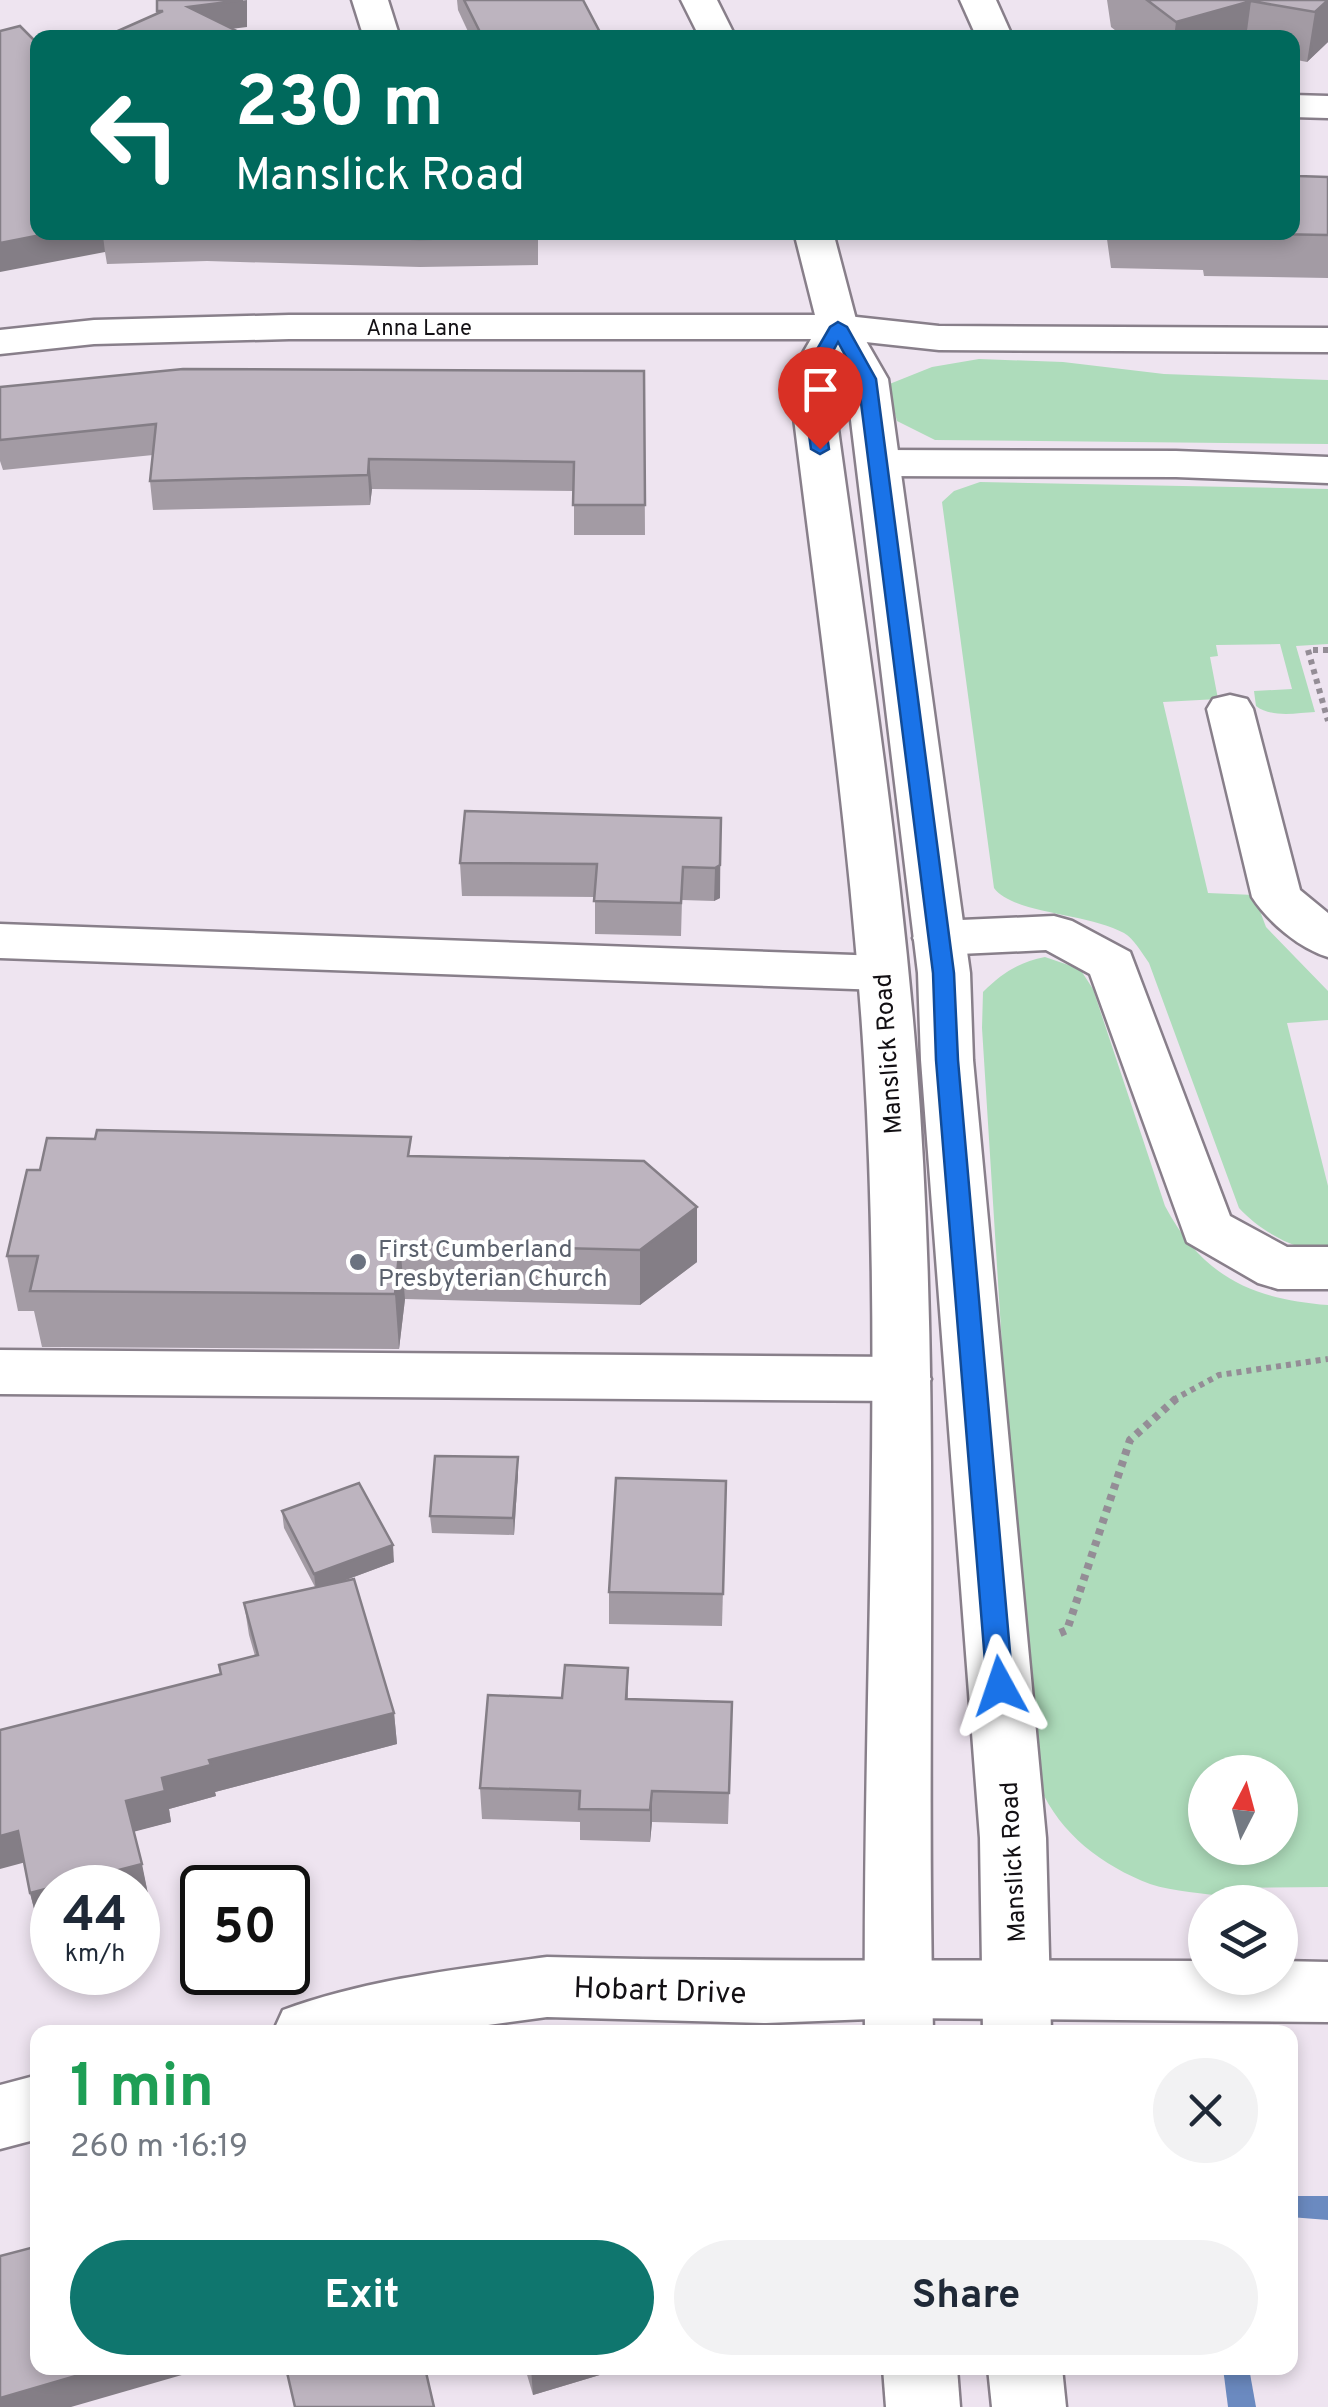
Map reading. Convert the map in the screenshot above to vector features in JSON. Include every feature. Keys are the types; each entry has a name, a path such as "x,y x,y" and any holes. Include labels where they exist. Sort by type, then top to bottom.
{"main road":[{"path":"370,0 379,30"},
{"path":"699,0 714,30"},
{"path":"978,0 991,30"},
{"path":"1300,106 1328,106"},
{"name":"Manslick Road","path":"815,240 838,327 867,379 938,938 1013,1838 1017,2012"},
{"name":"Manslick Road","path":"838,327 810,377 890,1057 902,1379 898,2010"},
{"name":"Anna Lane","path":"0,342 94,332 289,328 838,327 940,338 1328,340"},
{"path":"878,463 1176,464 1328,470"},
{"path":"1230,709 1278,897 1328,940"},
{"path":"938,938 1054,933 1112,964 1207,1228 1278,1268 1328,1268"},
{"path":"0,941 882,973"},
{"path":"0,1372 902,1379"},
{"name":"Hobart Drive","path":"333,2025 402,2006 547,1986 766,1993 898,2010 1017,2012 1328,1992"},
{"path":"0,2117 30,2109"},
{"path":"921,2375 923,2407"},
{"path":"1026,2375 1029,2407"}],"path":[{"path":"1328,650 1308,650 1328,721"},
{"path":"1054,1636 1067,1630 1106,1502 1130,1440 1171,1401 1219,1375 1294,1361 1328,1360"}],"green space":[{"path":"979,359 1063,362 1164,374 1328,380 1328,444 935,440 897,421 887,385 932,367"},
{"path":"980,482 1328,489 1328,644 1296,646 1315,712 1277,713 1256,706 1254,691 1292,689 1280,644 1216,645 1218,656 1210,657 1218,699 1163,702 1208,893 1254,895 1266,927 1328,991 1328,1020 1287,1023 1328,1186 1328,1253 1279,1238 1239,1208 1149,963 1131,939 1109,926 1017,903 994,888 942,502 954,491"},
{"path":"1045,957 1080,969 1093,989 1165,1206 1195,1250 1232,1280 1252,1289 1275,1297 1328,1305 1328,1887 1188,1885 1188,1892 1150,1884 1100,1858 1071,1834 1040,1787 1005,1393 982,1028 983,992 1011,969"}],"building":[{"path":"157,0 243,0 188,7 235,30 120,30 163,11 157,11"},
{"path":"464,0 583,0 599,30 479,30"},
{"path":"1147,0 1328,0 1315,12 1251,1 1176,22"},
{"path":"20,26 30,36 30,237 0,243 0,31"},
{"path":"1300,176 1328,177 1328,235 1300,235"},
{"path":"183,369 644,371 645,505 573,505 574,462 369,459 368,475 150,481 156,424 0,440 0,387"},
{"path":"465,811 721,818 720,865 683,867 681,903 594,901 597,864 460,863"},
{"path":"97,1130 411,1137 408,1156 644,1161 697,1207 640,1250 400,1244 395,1294 30,1291 38,1256 7,1256 27,1170 40,1170 47,1138 95,1139"},
{"path":"435,1456 518,1457 513,1518 430,1516"},
{"path":"616,1478 726,1481 723,1594 609,1592"},
{"path":"359,1483 393,1545 314,1574 282,1511"},
{"path":"354,1579 394,1713 209,1760 211,1765 162,1778 165,1791 126,1801 142,1864 30,1865 30,1893 18,1831 0,1836 0,1730 221,1674 219,1665 258,1655 244,1603"},
{"path":"565,1665 628,1668 626,1699 732,1702 729,1793 652,1791 650,1810 579,1809 580,1791 480,1788 488,1695 562,1698"},
{"path":"30,2248 30,2375 79,2375 0,2398 0,2256"},
{"path":"288,2375 427,2375 434,2407 295,2407"}],"waterway":[{"path":"1298,2208 1328,2208"},
{"path":"1237,2375 1242,2407"}],"place":[{"name":"First Cumberland Presbyterian Church","path":"358,1262"}],"route":[{"path":"820,449 810,377 838,327 867,379 923,836 944,973 947,1060 1000,1686"}]}
